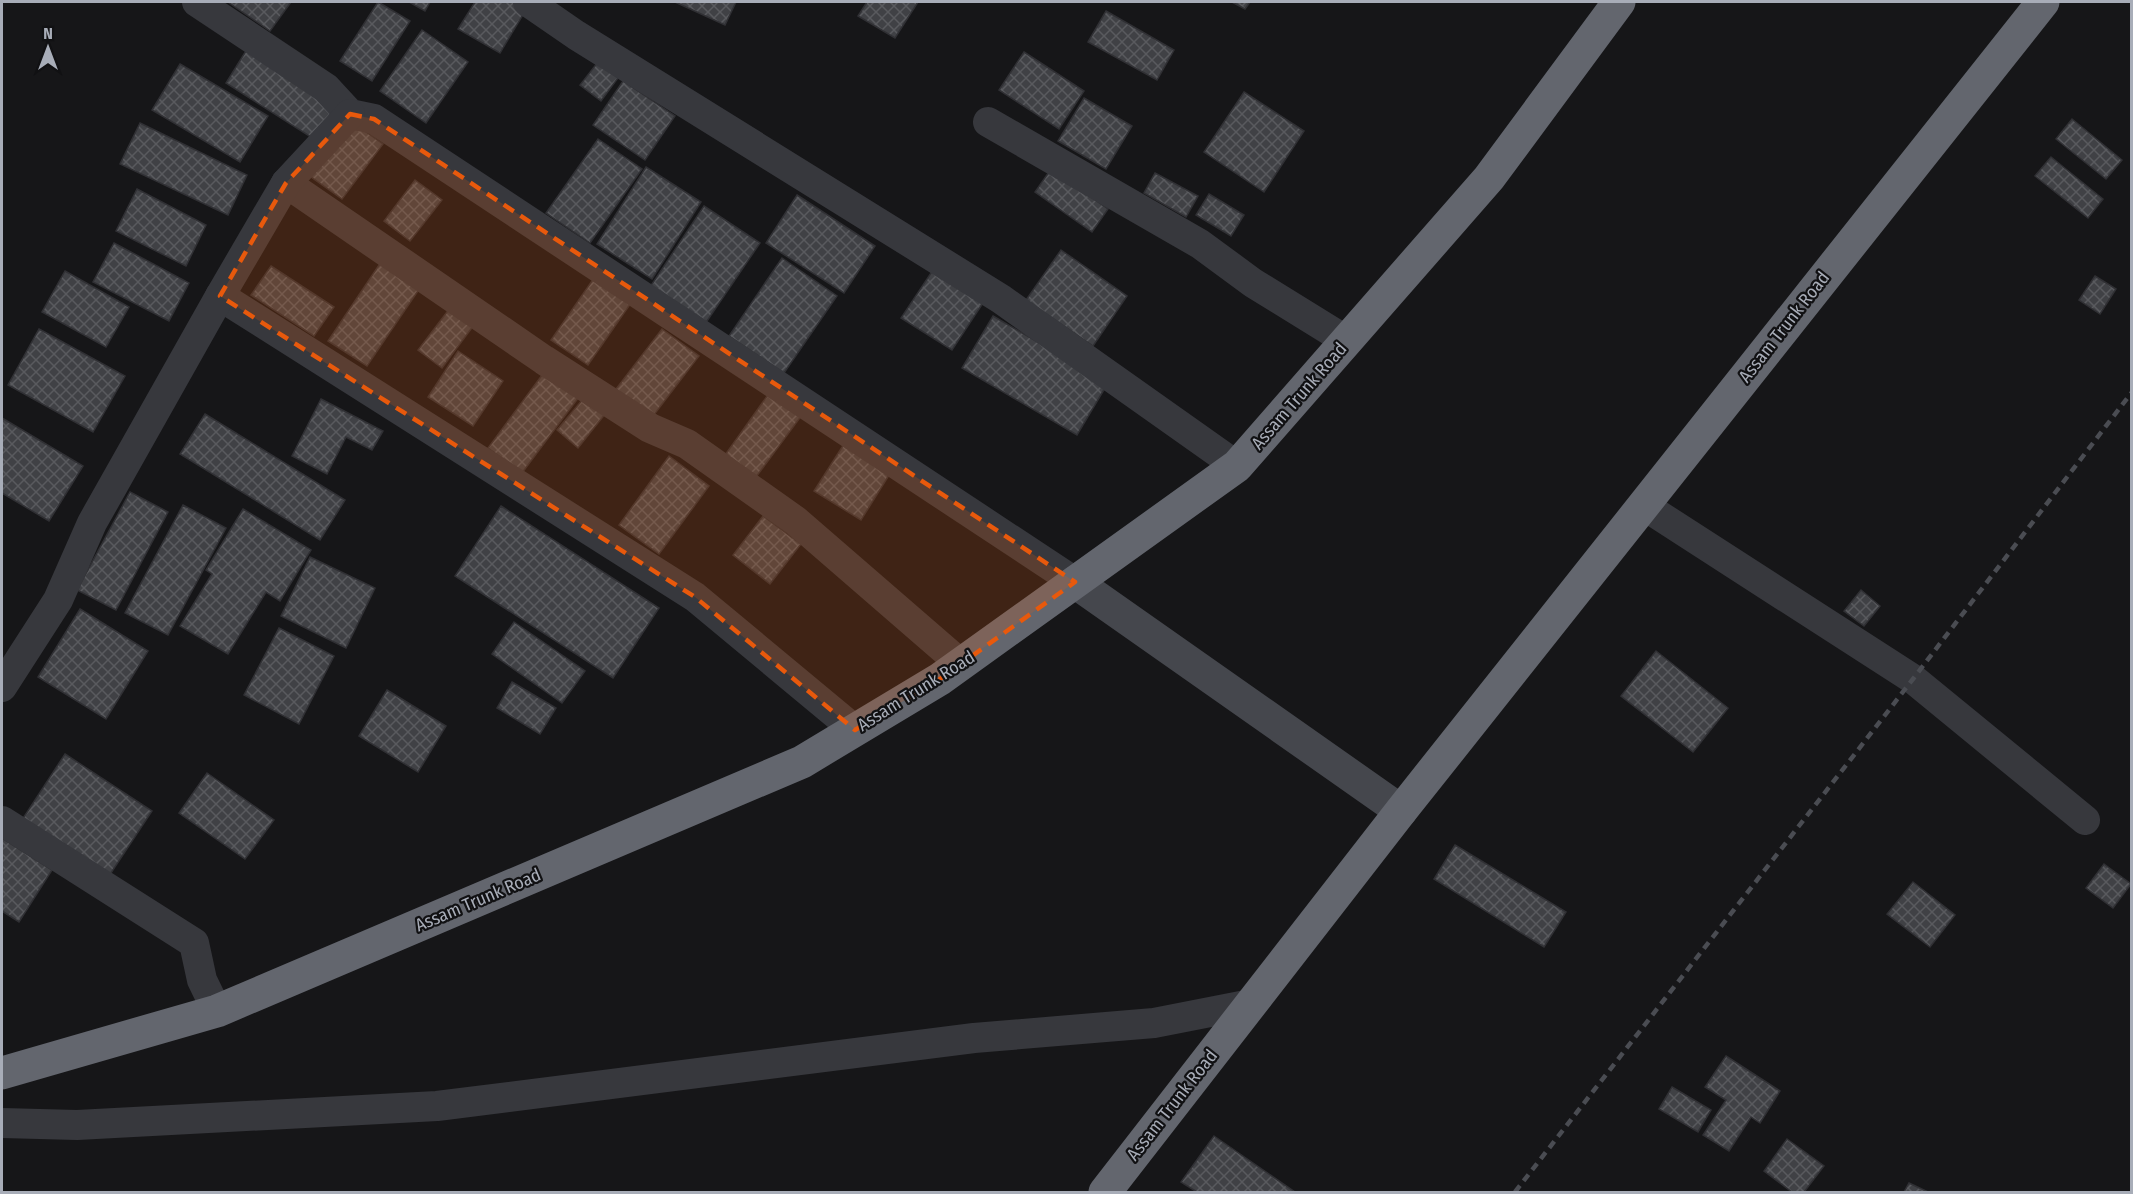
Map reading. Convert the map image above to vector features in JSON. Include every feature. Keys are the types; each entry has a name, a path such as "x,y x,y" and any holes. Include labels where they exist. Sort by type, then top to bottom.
{"highway":[{"name":"Assam Trunk Road","path":"2,1073 217,1011 802,762 940,679 1237,466 1489,178 1619,2"},
{"name":"Assam Trunk Road","path":"1105,1192 1401,811 2043,2"}],"street":[{"path":"197,2 326,88 350,114 374,119 1075,582 1401,811"},
{"path":"528,2 576,35 1001,299 1237,466"},
{"path":"2,687 58,600 93,523 286,183 350,114"},
{"path":"988,122 1200,244 1253,283 1347,341"},
{"path":"286,183 544,360 650,428 687,444 787,515 961,664"},
{"path":"220,296 695,597 855,730"},
{"path":"1643,505 1913,679 2085,820"},
{"path":"2,821 194,943 202,980 217,1011"},
{"path":"2,1123 77,1125 437,1106 974,1038 1154,1023 1251,1004"}],"highlighted area":[{"path":"350,114 374,119 1075,582 940,679 855,730 695,597 220,296 286,183"}],"building":[{"path":"228,2 291,2 270,31"},
{"path":"378,2 410,21 372,81 340,61"},
{"path":"409,2 430,2 425,11"},
{"path":"475,2 516,2 527,8 500,53 458,29"},
{"path":"675,2 736,2 725,25"},
{"path":"867,2 918,2 895,38 858,16"},
{"path":"1232,2 1250,2 1245,9"},
{"path":"1106,11 1174,50 1157,80 1088,42"},
{"path":"422,30 468,62 426,123 380,91"},
{"path":"249,46 338,103 314,139 226,83"},
{"path":"1024,52 1084,91 1059,129 999,90"},
{"path":"598,62 618,78 601,101 580,85"},
{"path":"180,64 268,116 240,162 152,110"},
{"path":"623,81 675,116 645,160 593,125"},
{"path":"1244,92 1304,131 1264,192 1204,152"},
{"path":"1084,98 1132,126 1106,169 1058,141"},
{"path":"348,119 383,144 342,199 307,174"},
{"path":"2072,119 2122,160 2106,179 2056,139"},
{"path":"140,123 247,175 228,215 120,164"},
{"path":"598,139 642,169 590,243 546,213"},
{"path":"2051,157 2103,199 2088,218 2035,176"},
{"path":"646,167 701,202 652,279 597,244"},
{"path":"1051,169 1108,209 1092,232 1035,192"},
{"path":"1155,173 1198,196 1186,217 1144,193"},
{"path":"415,180 442,200 410,241 384,221"},
{"path":"137,189 206,225 186,266 116,231"},
{"path":"1209,194 1244,215 1231,236 1196,215"},
{"path":"797,195 875,246 844,293 766,243"},
{"path":"704,206 760,243 705,324 650,287"},
{"path":"114,243 189,283 169,321 93,282"},
{"path":"1061,250 1127,296 1093,346 1026,300"},
{"path":"782,258 837,296 784,373 729,336"},
{"path":"381,262 420,288 367,366 328,341"},
{"path":"271,266 334,307 314,336 251,295"},
{"path":"933,270 983,303 952,350 901,318"},
{"path":"65,271 129,307 106,347 42,312"},
{"path":"2095,276 2116,289 2100,314 2079,300"},
{"path":"594,278 631,303 588,365 551,340"},
{"path":"450,308 474,325 442,368 418,350"},
{"path":"993,316 1108,383 1077,435 962,368"},
{"path":"39,329 125,376 93,432 8,385"},
{"path":"662,329 699,356 653,416 616,389"},
{"path":"458,351 503,381 473,426 428,397"},
{"path":"548,367 582,393 522,473 488,448"},
{"path":"589,392 609,409 578,448 557,430"},
{"path":"770,392 802,415 756,477 725,455"},
{"path":"321,399 383,431 372,450 346,437 327,474 292,456"},
{"path":"205,414 345,500 320,540 180,454"},
{"path":"2,418 83,466 49,521 2,493"},
{"path":"844,444 891,472 861,520 814,491"},
{"path":"669,456 709,486 659,554 619,525"},
{"path":"130,492 168,512 116,610 77,590"},
{"path":"183,505 226,528 168,635 125,613"},
{"path":"501,506 659,608 613,678 455,576"},
{"path":"243,509 311,550 280,601 266,592 228,654 180,626 212,574 206,570"},
{"path":"763,516 801,544 770,584 733,555"},
{"path":"310,557 375,588 346,648 281,616"},
{"path":"1861,590 1880,606 1864,626 1844,611"},
{"path":"80,609 148,651 106,719 38,677"},
{"path":"514,622 585,671 562,703 492,654"},
{"path":"279,628 334,656 299,724 244,695"},
{"path":"1656,651 1728,708 1693,752 1621,696"},
{"path":"512,682 556,708 540,734 497,708"},
{"path":"387,690 446,726 418,772 359,736"},
{"path":"65,754 152,811 105,882 18,826"},
{"path":"207,773 274,820 245,859 179,813"},
{"path":"2,838 52,870 19,922 2,911"},
{"path":"1455,845 1566,912 1544,947 1434,879"},
{"path":"2104,864 2131,884 2113,908 2086,888"},
{"path":"1913,882 1955,915 1930,947 1887,914"},
{"path":"1726,1056 1780,1091 1760,1123 1751,1117 1729,1151 1703,1135 1726,1100 1705,1087"},
{"path":"1672,1087 1711,1110 1698,1132 1659,1109"},
{"path":"1214,1136 1295,1192 1197,1192 1181,1182"},
{"path":"1787,1139 1824,1166 1804,1192 1792,1192 1764,1171"},
{"path":"1909,1183 1928,1192 1904,1192"}],"railway":[{"path":"1515,1192 1913,679 2132,392"}]}
